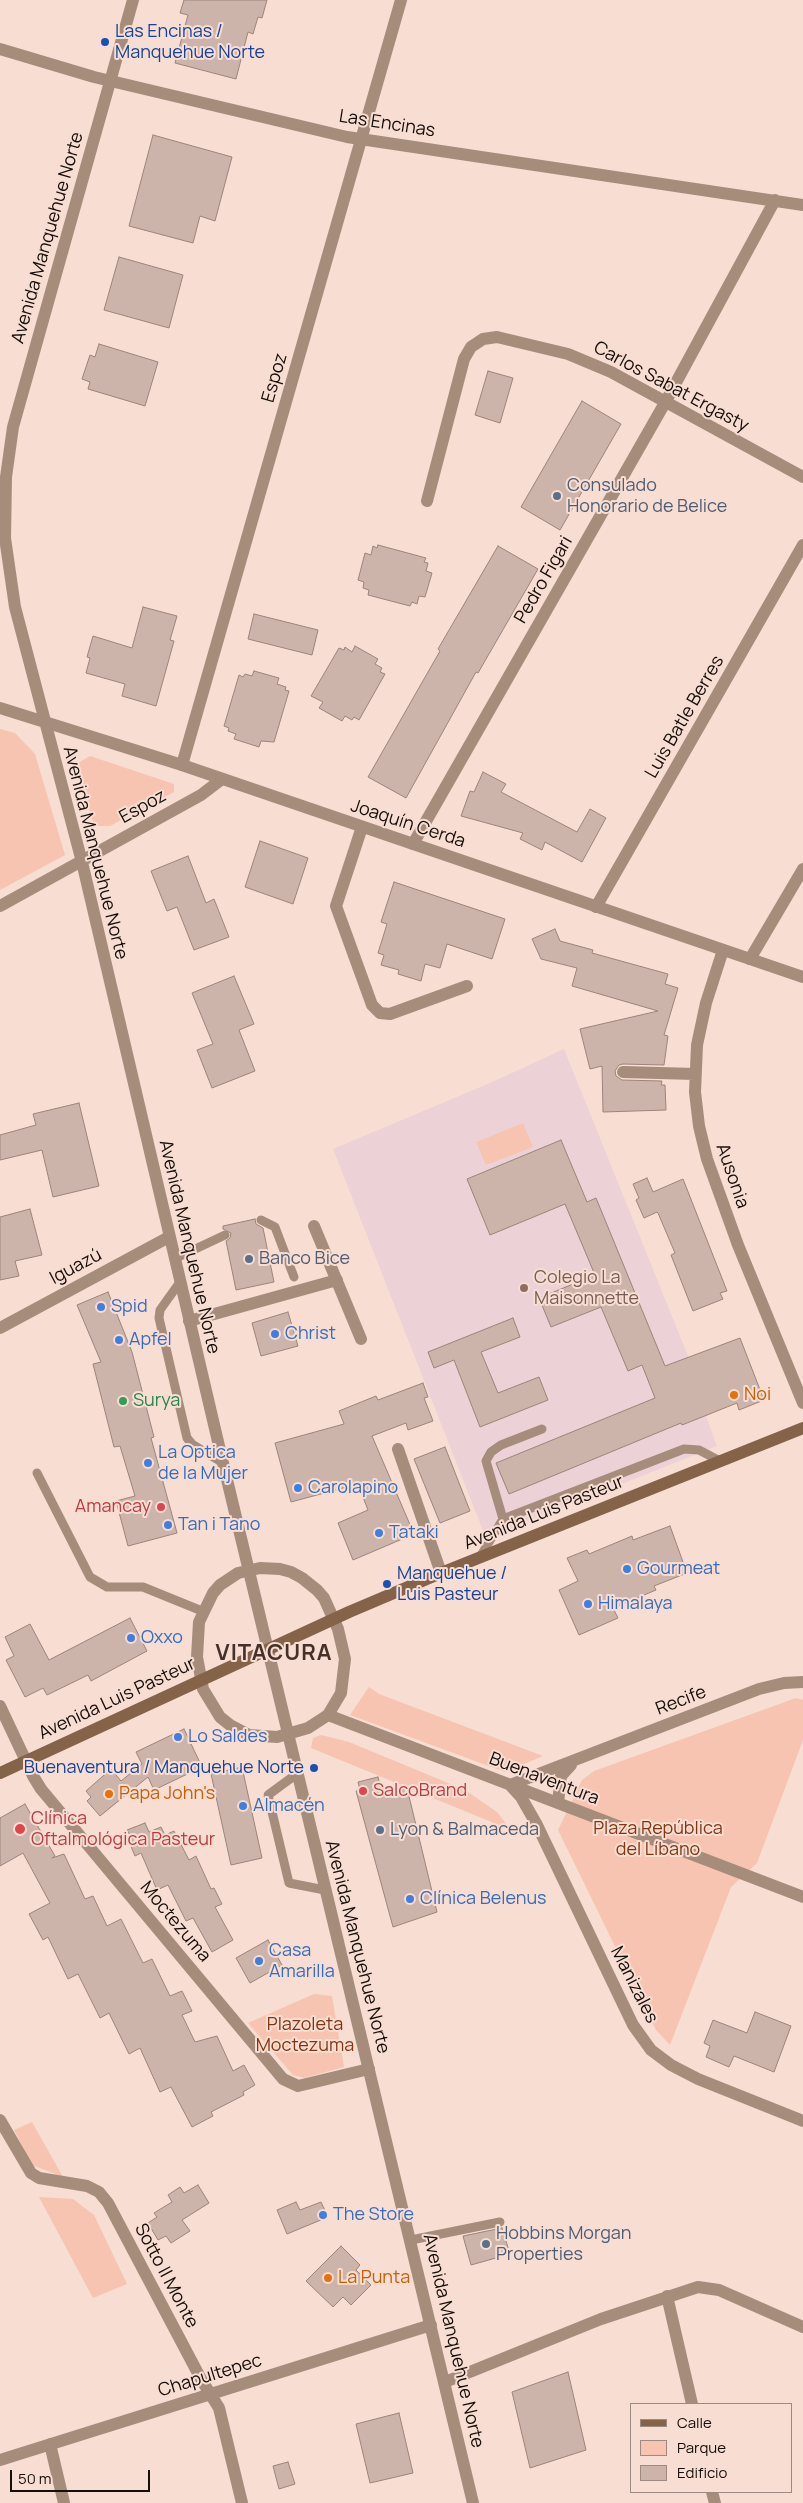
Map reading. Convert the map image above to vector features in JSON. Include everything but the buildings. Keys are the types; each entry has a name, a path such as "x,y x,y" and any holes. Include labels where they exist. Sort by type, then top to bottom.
{"main road":[{"name":"Avenida Luis Pasteur","path":"0,1773 200,1679 441,1572 803,1428"}],"street":[{"name":"Avenida Manquehue Norte","path":"133,0 13,427 6,477 5,538 15,607 82,862 248,1570 473,2503"},
{"name":"Espoz","path":"182,765 401,0"},
{"name":"Las Encinas","path":"0,48 110,80 361,139 803,204"},
{"name":"Pedro Figari","path":"414,844 666,401 775,200"},
{"name":"Carlos Sabat Ergasty","path":"426,501 464,360 471,347 483,339 497,337 568,354 611,372 803,477"},
{"name":"Luis Batle Berres","path":"596,907 803,545"},
{"name":"Joaquín Cerda","path":"0,708 182,765 803,977"},
{"name":"Espoz","path":"0,906 200,795 222,779"},
{"path":"362,827 336,906 372,1004 380,1013 390,1014 467,986"},
{"path":"750,959 803,869"},
{"name":"Ausonia","path":"723,950 702,1018 695,1074 698,1117 707,1159 738,1245 803,1403"},
{"path":"623,1072 695,1074"},
{"path":"314,1226 361,1339"},
{"name":"Iguazú","path":"0,1328 169,1237"},
{"path":"189,1322 337,1280"},
{"path":"398,1449 441,1572"},
{"path":"280,1569 302,1578 324,1598 334,1618 343,1647 345,1669 341,1692 328,1714 308,1728 289,1734 260,1737 250,1735 230,1725 213,1708 200,1679 197,1648 202,1611 220,1585 248,1570 280,1569"},
{"name":"Recife","path":"510,1785 759,1689 784,1683 803,1682"},
{"name":"Moctezuma","path":"0,1706 41,1789 283,2079 298,2086 369,2069"},
{"name":"Buenaventura","path":"328,1714 803,1897"},
{"path":"558,1803 561,1776 575,1761"},
{"name":"Manizales","path":"510,1785 521,1797 536,1825 633,2025 651,2050 671,2065 698,2079 803,2121"},
{"name":"Sotto Il Monte","path":"0,2120 31,2173 39,2178 87,2186 104,2197 219,2408 242,2503"},
{"path":"445,2382 601,2319 698,2287 712,2288 803,2327"},
{"path":"667,2296 692,2403"},
{"name":"Chapultepec","path":"0,2460 431,2325"},
{"path":"50,2444 64,2503"}],"lane":[{"path":"261,1220 275,1227 294,1277"},
{"path":"174,1259 225,1235"},
{"path":"180,1282 160,1310 159,1318 185,1429 188,1441 223,1463"},
{"path":"503,1519 486,1461 491,1452 501,1446 542,1429"},
{"path":"480,1557 503,1519 684,1449 699,1450 720,1461"},
{"path":"37,1473 90,1577 107,1587 143,1587 202,1611"},
{"path":"298,1773 268,1796 288,1883 326,1890"},
{"path":"411,2240 500,2222"}],"shaded area":[{"name":"Colegio La Maisonnette","path":"564,1049 688,1356 710,1415 706,1416 717,1446 486,1538 333,1149 490,1083"}],"green space":[{"path":"0,729 15,733 35,754 65,855 0,890"},
{"path":"90,756 174,784 174,792 110,826 98,826 92,820 78,763"},
{"path":"523,1123 533,1147 486,1165 476,1142"},
{"path":"369,1687 379,1694 543,1756 505,1772 350,1715"},
{"name":"Plaza República del Líbano","path":"796,1698 803,1700 803,1740 757,1863 731,1887 670,2045 656,2030 558,1830 582,1780 594,1771"},
{"path":"321,1735 349,1742 465,1790 497,1812 511,1830 311,1748 313,1738"},
{"name":"Plazoleta Moctezuma","path":"314,1994 332,1996 344,2067 304,2078 293,2075 248,2023"},
{"path":"32,2122 63,2177 32,2165 14,2130"},
{"path":"39,2197 73,2199 94,2215 127,2284 93,2298"}],"place":[{"name":"Las Encinas / Manquehue Norte","path":"105,42"},
{"name":"Consulado Honorario de Belice","path":"557,496"},
{"name":"Banco Bice","path":"249,1259"},
{"name":"Colegio La Maisonnette","path":"524,1288"},
{"name":"Spid","path":"101,1307"},
{"name":"Christ","path":"275,1334"},
{"name":"Apfel","path":"119,1340"},
{"name":"Noi","path":"734,1395"},
{"name":"Surya","path":"123,1401"},
{"name":"La Optica de la Mujer","path":"148,1463"},
{"name":"Carolapino","path":"298,1488"},
{"name":"Amancay","path":"161,1507"},
{"name":"Tan i Tano","path":"168,1525"},
{"name":"Tataki","path":"379,1533"},
{"name":"Gourmeat","path":"627,1569"},
{"name":"Manquehue / Luis Pasteur","path":"387,1584"},
{"name":"Himalaya","path":"588,1604"},
{"name":"Oxxo","path":"131,1638"},
{"name":"Lo Saldes","path":"178,1737"},
{"name":"Buenaventura / Manquehue Norte","path":"314,1768"},
{"name":"SalcoBrand","path":"363,1791"},
{"name":"Papa John's","path":"109,1794"},
{"name":"Almacén","path":"243,1806"},
{"name":"Clínica Oftalmológica Pasteur","path":"20,1829"},
{"name":"Lyon & Balmaceda","path":"380,1830"},
{"name":"Clínica Belenus","path":"410,1899"},
{"name":"Casa Amarilla","path":"259,1961"},
{"name":"The Store","path":"323,2215"},
{"name":"Hobbins Morgan Properties","path":"486,2244"},
{"name":"La Punta","path":"328,2278"}],"district":[{"name":"VITACURA","path":"274,1654"}]}
